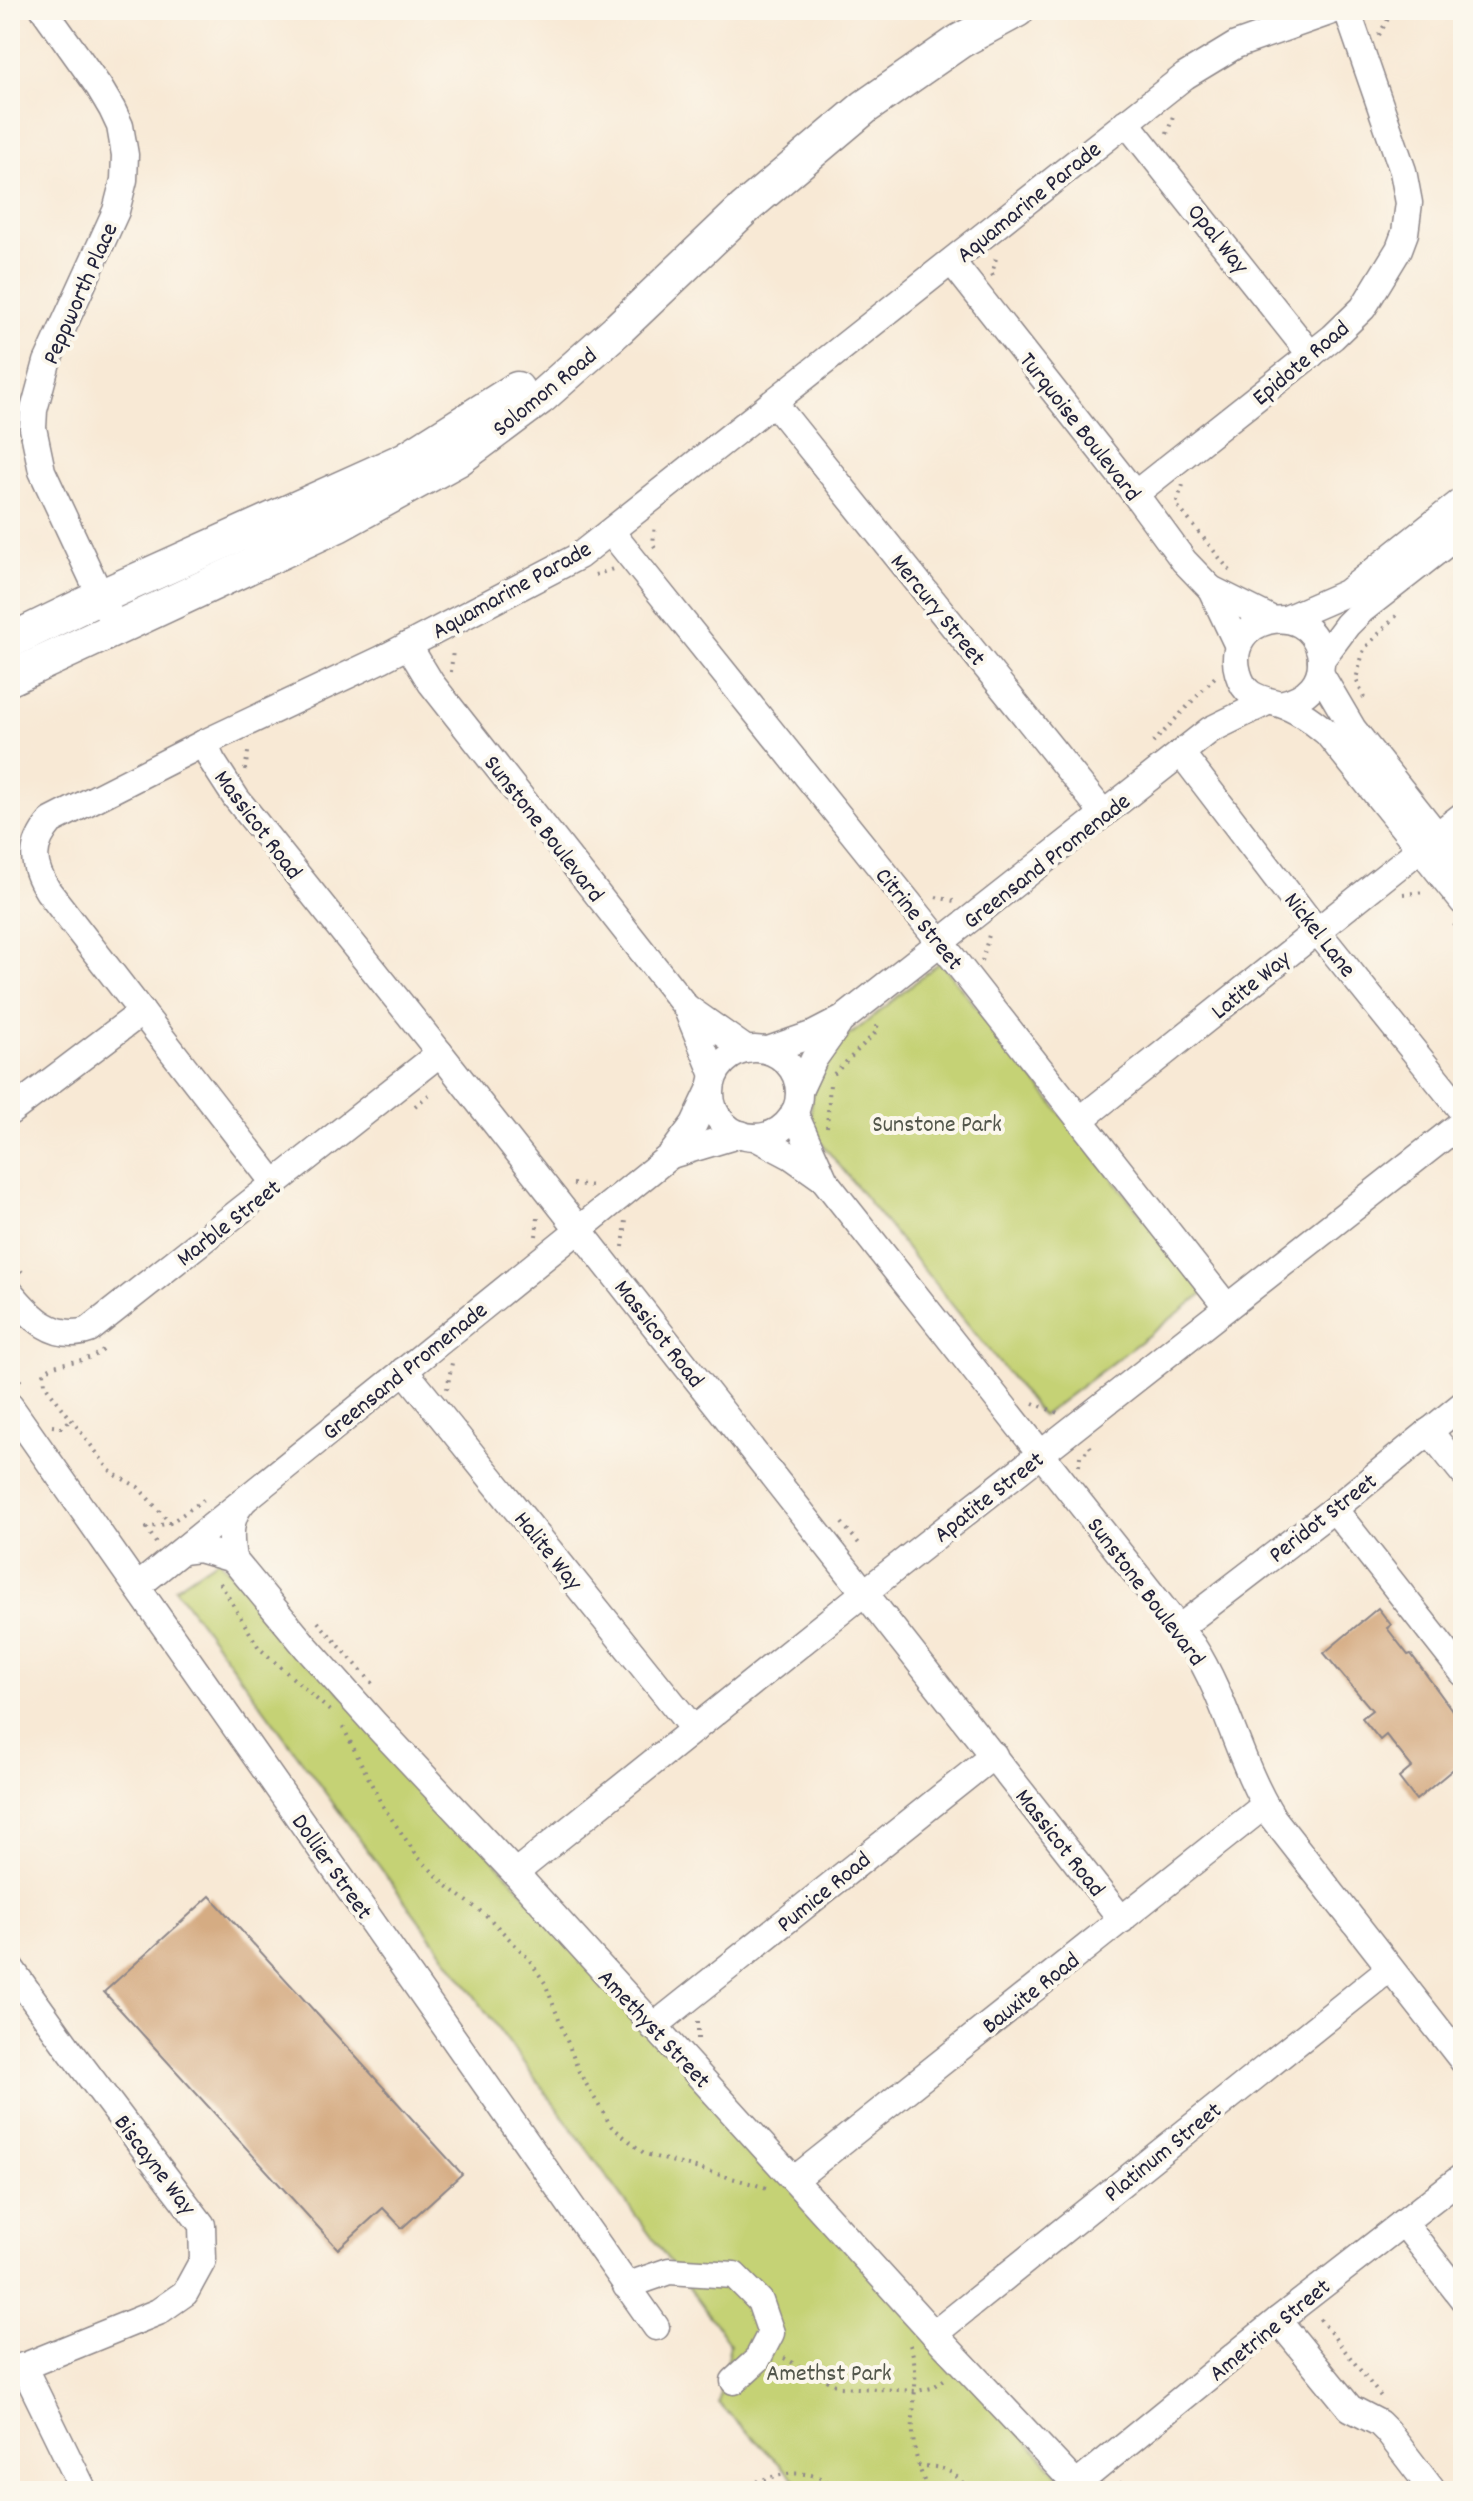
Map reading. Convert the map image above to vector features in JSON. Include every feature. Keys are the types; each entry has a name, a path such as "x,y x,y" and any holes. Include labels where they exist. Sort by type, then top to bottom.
{"main road":[{"name":"Solomon Road","path":"10,641 406,459 515,391 595,325 722,202 881,71 948,25 976,10"},
{"name":"Solomon Road","path":"10,678 338,525 458,459 541,397 618,329 744,209 865,107 960,41 1017,10"}],"street":[{"name":"Peppworth Place","path":"44,10 112,109 120,126 125,155 124,180 116,211 47,362 34,410 36,447 42,471 117,629"},
{"name":"Aquamarine Parade","path":"275,1184 38,875 35,846 51,821 204,743 368,666 579,556 1185,76 1236,45 1335,10"},
{"name":"Epidote Road","path":"1135,494 1333,337 1363,308 1399,249 1408,219 1407,184 1347,10"},
{"name":"Opal Way","path":"1126,122 1311,355"},
{"name":"Turquoise Boulevard","path":"952,262 1184,561 1211,589 1238,646"},
{"name":"Mercury Street","path":"774,403 1104,814"},
{"path":"1463,500 1346,593 1279,619 1257,624 1238,646 1236,661 1238,675 1254,696 1305,717 1327,733 1429,842 1463,868"},
{"path":"1273,703 1293,701 1305,695 1314,685 1320,666 1338,636 1362,610 1463,531"},
{"name":"Citrine Street","path":"611,532 941,943 1227,1307"},
{"name":"Turquoise Boulevard","path":"1211,589 1279,619"},
{"path":"1279,619 1300,624 1311,634 1318,647 1320,666 1353,729 1429,842 1463,902"},
{"name":"Sunstone Boulevard","path":"408,645 439,694 686,1007 712,1082"},
{"name":"Greensand Promenade","path":"1210,730 1238,675"},
{"name":"Greensand Promenade","path":"758,1050 806,1037 843,1019 1210,730 1273,703"},
{"name":"Massicot Road","path":"204,743 232,773 236,798 605,1264 850,1554 865,1592 1122,1920"},
{"name":"Nickel Lane","path":"1181,753 1317,931 1463,1112"},
{"name":"Latite Way","path":"1080,1120 1463,815"},
{"name":"Sunstone Boulevard","path":"686,1007 758,1050"},
{"path":"10,1112 142,1012"},
{"name":"Greensand Promenade","path":"806,1117 814,1059 843,1019"},
{"path":"758,1050 788,1065 796,1078 806,1117 778,1130 748,1136 729,1128 719,1118 712,1105 712,1082 722,1063 734,1054 758,1050"},
{"name":"Marble Street","path":"19,1285 42,1325 54,1331 79,1334 89,1330 440,1053"},
{"name":"Greensand Promenade","path":"138,1586 671,1155 694,1124 712,1082"},
{"name":"Sunstone Boulevard","path":"806,1117 825,1181"},
{"name":"Apatite Street","path":"515,1873 865,1592 1463,1122"},
{"name":"Greensand Promenade","path":"671,1155 748,1136"},
{"name":"Sunstone Boulevard","path":"748,1136 791,1156 825,1181 1193,1646 1210,1677 1265,1805 1463,2061"},
{"name":"Halite Way","path":"404,1370 694,1730"},
{"name":"Peridot Street","path":"1179,1628 1334,1509 1463,1404"},
{"name":"Dollier Street","path":"10,1406 656,2327"},
{"path":"1429,1431 1463,1473"},
{"path":"182,1551 199,1549 223,1565 232,1519 247,1497"},
{"path":"1334,1509 1463,1673"},
{"name":"Amethyst Street","path":"223,1565 515,1873 789,2185 1079,2488"},
{"name":"Pumice Road","path":"653,2027 994,1755"},
{"name":"Bauxite Road","path":"789,2185 1265,1805"},
{"name":"Biscayne Way","path":"10,1967 202,2225 203,2260 185,2293 158,2312 17,2369"},
{"name":"Platinum Street","path":"934,2334 1390,1968"},
{"name":"Ametrine Street","path":"1079,2488 1278,2320 1463,2176"},
{"path":"1403,2222 1463,2299"},
{"path":"626,2286 669,2271 734,2275 760,2301 771,2333 757,2360 734,2381"},
{"path":"1278,2320 1350,2408 1379,2423 1387,2431 1433,2491"},
{"path":"17,2369 84,2491"}],"path":[{"path":"1379,35 1390,15 1388,10"},
{"path":"1158,97 1174,113 1166,135"},
{"path":"985,236 998,251 992,274 1001,287"},
{"path":"1171,466 1184,483 1176,504 1233,574"},
{"path":"582,581 612,569 627,576 659,552 653,544 655,522"},
{"path":"1368,708 1356,679 1364,649 1406,606"},
{"path":"451,676 453,641"},
{"path":"232,773 248,752 250,743"},
{"path":"232,773 248,752"},
{"path":"904,897 923,882 934,897 962,903"},
{"path":"1400,894 1429,892"},
{"path":"405,1113 430,1094 413,1075"},
{"path":"826,1117 831,1078"},
{"path":"806,1117 826,1117"},
{"path":"806,1117 826,1117"},
{"path":"573,1184 603,1187"},
{"path":"605,1264 623,1248 626,1217"},
{"path":"10,1259 19,1285"},
{"path":"430,1401 449,1387 454,1350"},
{"path":"1032,1403 1068,1416"},
{"path":"71,1420 112,1473 138,1487 170,1523"},
{"path":"841,1521 850,1554 868,1556"},
{"path":"223,1565 259,1648 340,1720 382,1805 418,1857 447,1886 488,1917 528,1958 545,1983 579,2072 611,2126 645,2154 789,2185"},
{"path":"309,1611 383,1694"},
{"path":"698,2019 699,2042"},
{"path":"906,2334 914,2356 917,2391 913,2436 918,2466 928,2491"},
{"path":"764,2347 839,2387 917,2391 932,2388 964,2365"},
{"path":"918,2466 944,2467 955,2473 966,2487 965,2491"},
{"path":"741,2487 779,2473 806,2474 830,2483 839,2491"}],"green space":[{"name":"Sunstone Park","path":"940,962 1204,1293 1042,1416 809,1128 816,1063"},
{"name":"Amethst Park","path":"218,1559 1073,2491 807,2491 718,2403 730,2344 175,1588"}],"building":[{"path":"1378,1608 1391,1625 1387,1628 1408,1655 1411,1654 1452,1710 1455,1707 1463,1717 1463,1761 1416,1800 1399,1778 1412,1767 1386,1735 1380,1740 1362,1718 1372,1710 1324,1653"},
{"path":"210,1896 462,2174 402,2228 383,2208 338,2249 104,1992"}]}
